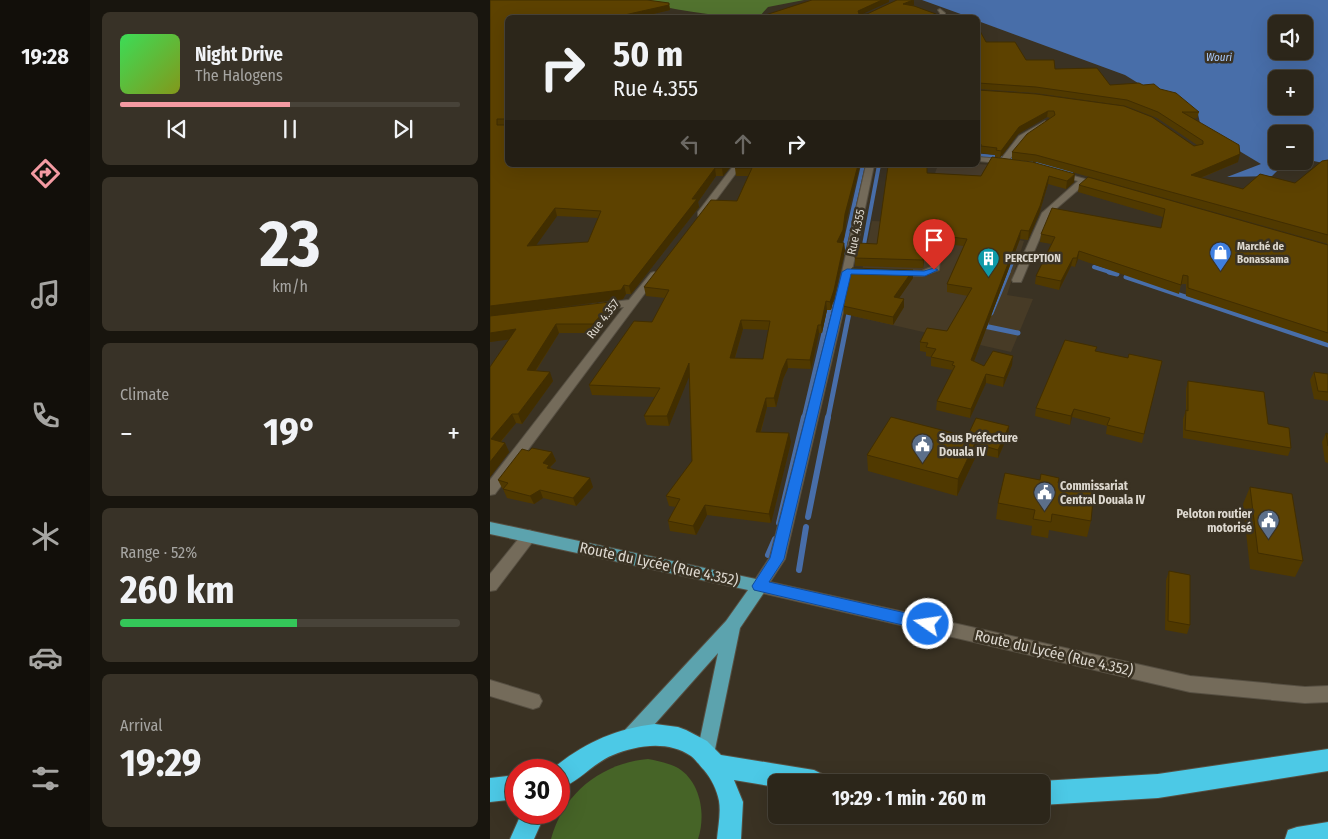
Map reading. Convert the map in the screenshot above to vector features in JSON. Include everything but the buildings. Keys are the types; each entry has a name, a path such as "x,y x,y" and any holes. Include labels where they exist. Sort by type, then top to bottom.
{"highway":[{"path":"570,769 591,753 611,743 631,737 652,734 672,736 690,743 712,759 779,774"},
{"path":"712,759 731,799 729,839"},
{"path":"1050,792 1158,786 1328,760"},
{"path":"490,790 505,788"},
{"path":"522,839 529,824"},
{"path":"1297,839 1328,834"}],"main road":[{"name":"Route du Lycée (Rue 4.352)","path":"490,528 759,586"},
{"path":"631,737 732,626 759,586"},
{"path":"712,759 732,626"}],"street":[{"path":"940,10 943,15"},
{"path":"1004,161 1022,138 1050,120"},
{"path":"980,159 1013,163"},
{"path":"692,226 736,167"},
{"name":"Rue 4.355","path":"759,586 777,559 852,272 870,167"},
{"path":"1049,171 1110,187"},
{"path":"1017,280 1046,213 1084,180"},
{"path":"886,272 925,273 934,270 936,268 937,232"},
{"name":"Rue 4.357","path":"490,490 662,265"},
{"path":"586,308 633,303"},
{"path":"490,585 530,536"},
{"name":"Route du Lycée (Rue 4.352)","path":"759,586 1190,684 1305,695 1328,694"},
{"path":"490,688 533,701"}],"shaded area":[{"path":"980,164 991,165 988,183 932,181 937,167 980,167"},
{"path":"872,221 946,224 1024,241 1007,295 1033,299 1011,352 853,316"}],"green space":[{"path":"630,0 804,0 768,7 761,15 721,15"},
{"path":"648,759 663,762 678,768 686,774 697,791 700,800 701,820 698,839 551,839 557,824 570,824 570,802 587,783 600,774 631,762"}],"water":[{"name":"Wouri","path":"922,0 1328,0 1328,164 1313,161 1313,125 1268,125 1268,170 1278,170 1272,176 1227,177 1261,164 1201,128 1198,114 1173,95 1151,91 1125,75 980,22 980,15 963,15"}],"waterway":[{"path":"980,155 1001,157"},
{"path":"1015,159 1008,158 1031,162"},
{"path":"1037,164 1071,172"},
{"path":"843,253 863,167"},
{"path":"863,250 879,167"},
{"path":"1008,273 1013,260"},
{"path":"1094,267 1113,273"},
{"path":"991,313 1008,272"},
{"path":"1109,272 1113,273"},
{"path":"1113,273 1117,274"},
{"path":"1126,277 1328,345"},
{"path":"804,418 831,303"},
{"path":"828,418 850,308"},
{"path":"986,323 984,326 1018,333"},
{"path":"779,523 804,417"},
{"path":"808,517 828,417"},
{"path":"799,570 806,527"},
{"path":"768,555 775,539"}],"place":[{"name":"Marché de Bonassama","path":"1221,271"},
{"name":"PERCEPTION","path":"989,277"},
{"name":"Sous Préfecture Douala IV","path":"923,464"},
{"name":"Commissariat Central Douala IV","path":"1044,512"},
{"name":"Peloton routier motorisé","path":"1268,540"}],"route":[{"path":"928,624 759,586 777,559 847,272 925,273 934,270"}]}
